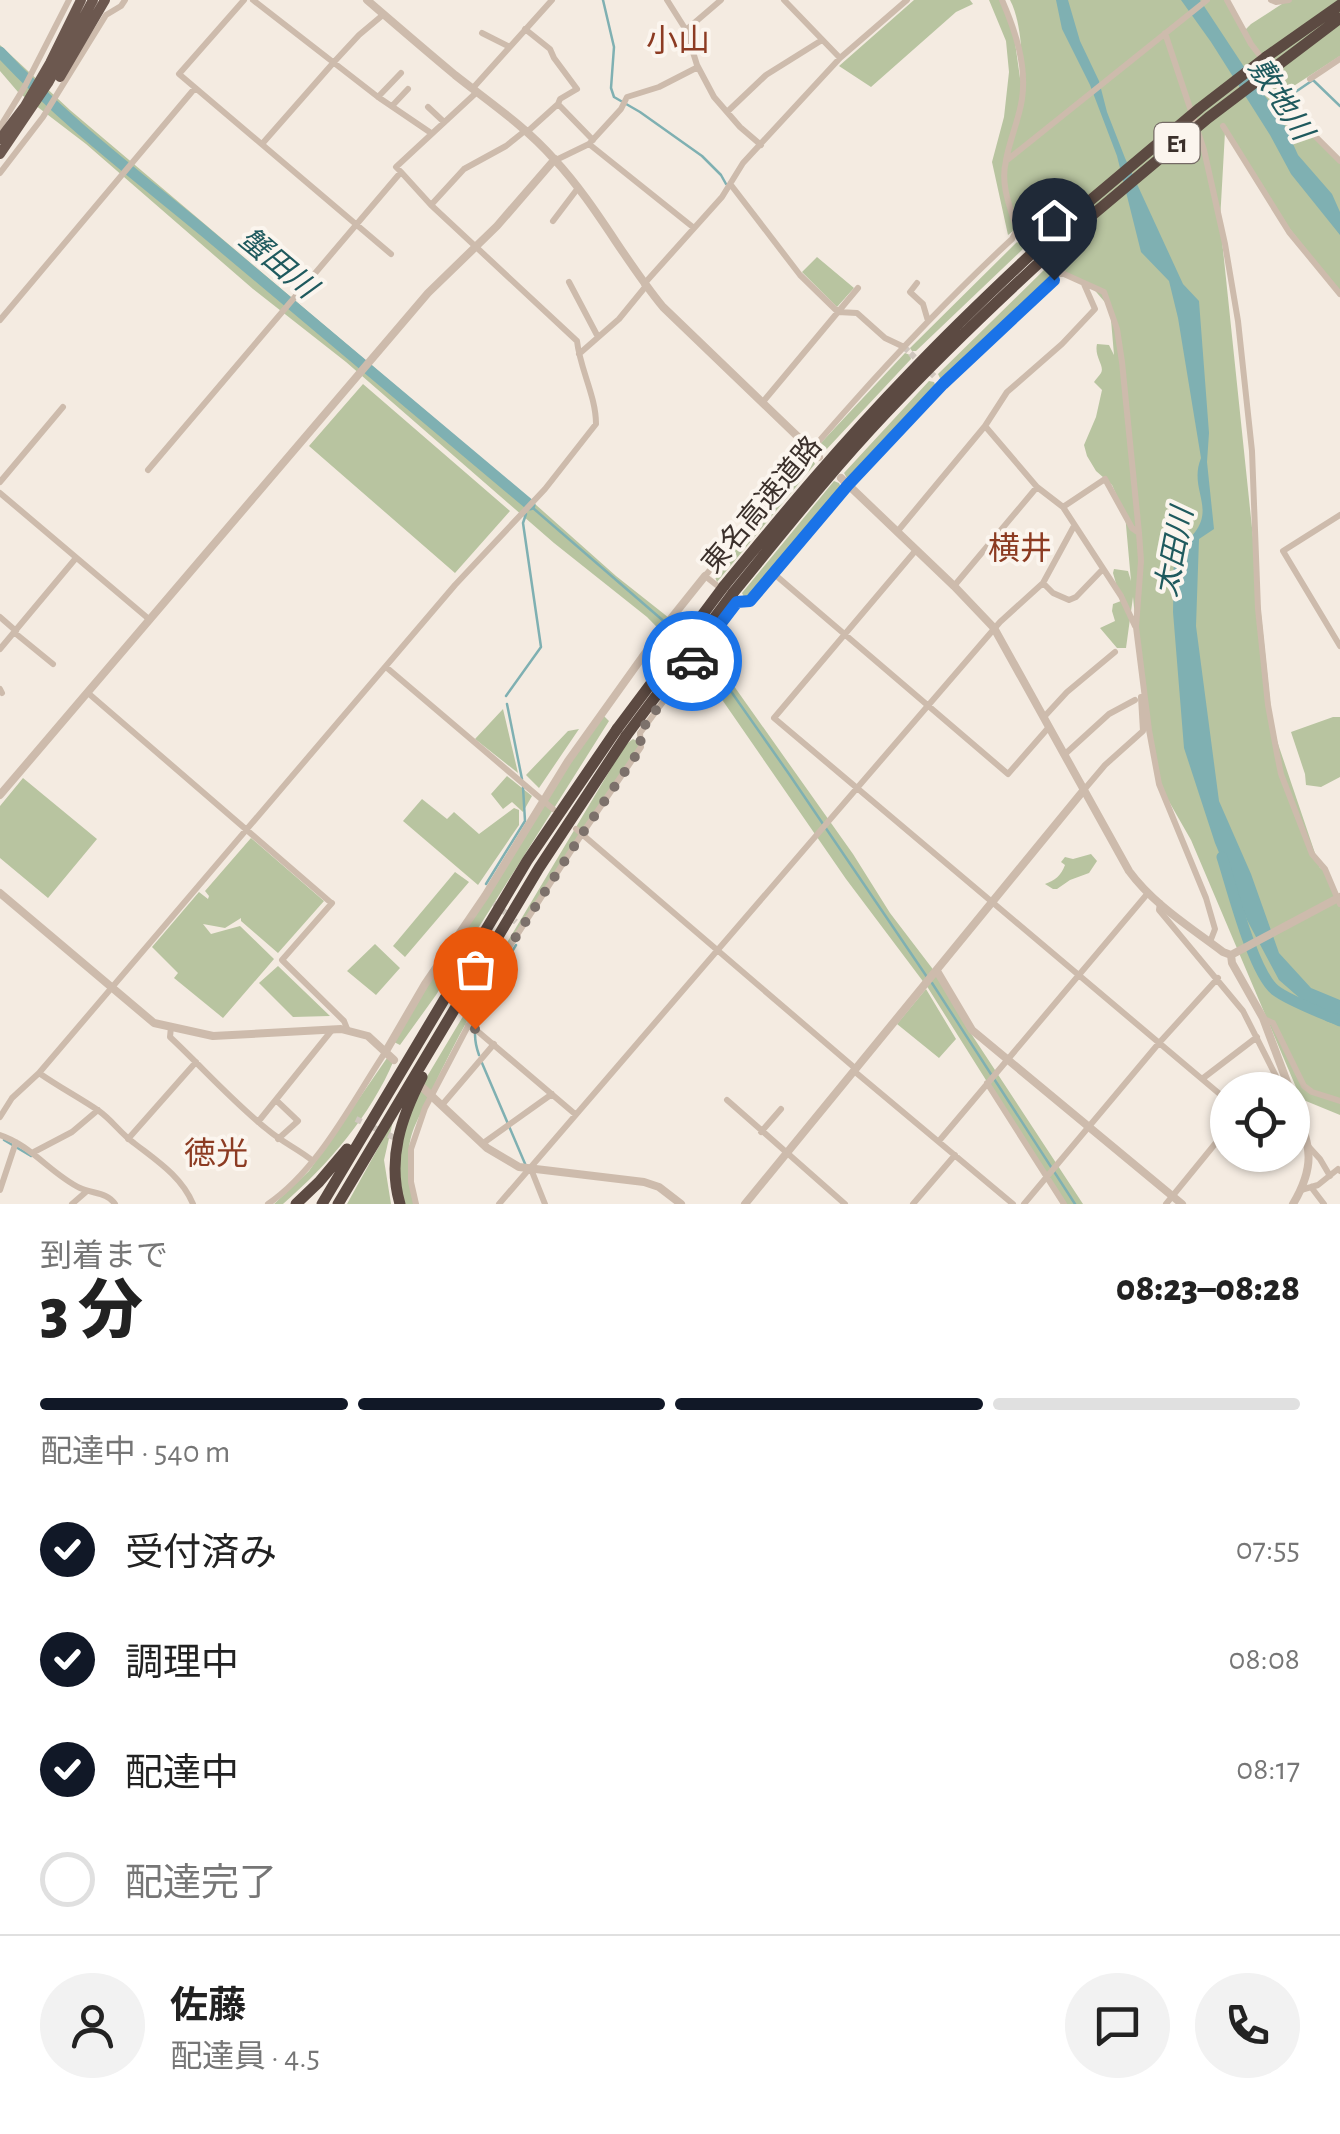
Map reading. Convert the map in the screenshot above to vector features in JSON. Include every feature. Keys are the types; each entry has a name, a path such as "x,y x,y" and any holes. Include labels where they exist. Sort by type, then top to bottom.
{"highway":[{"path":"45,82 75,0"},
{"path":"5,134 45,82 93,0"},
{"path":"0,154 5,134 105,0"},
{"name":"東名高速道路","path":"322,1204 527,861 621,732 820,486 884,414 1082,215 1144,170 1340,5"},
{"name":"東名高速道路","path":"1270,63 1340,18"},
{"name":"東名高速道路","path":"338,1204 621,732"},
{"path":"400,1204 394,1160 405,1116 490,950"},
{"path":"296,1204 335,1165 377,1111"}],"street":[{"path":"5,134 22,92 45,82 124,0"},
{"path":"244,0 179,74 391,254"},
{"path":"253,0 378,97 432,133"},
{"path":"367,0 556,160 645,285 681,326 819,457"},
{"path":"0,1117 12,1098 39,1074 455,585 546,489 596,424 577,341 396,166 475,90 552,0"},
{"path":"667,0 686,30 698,67 714,96 761,145"},
{"path":"686,30 721,0"},
{"path":"784,0 840,58"},
{"path":"578,355 629,309 730,185 743,163 840,58 908,0"},
{"path":"1002,0 1024,80 1004,166 1005,192 1017,230 1027,242"},
{"path":"1006,161 1207,0"},
{"path":"1227,0 1251,44 1308,129 1340,161"},
{"path":"1271,0 1289,0"},
{"path":"262,144 334,62 384,14"},
{"path":"431,204 464,169 506,146 577,89 550,49 526,29"},
{"path":"482,33 510,47"},
{"path":"841,478 994,628 1129,871 1148,893 1223,952 1233,954 1337,901 1324,869 1312,854 1277,754 1258,609 1252,450 1238,321 1204,150 1165,33"},
{"path":"727,112 766,75 822,40"},
{"path":"1310,79 1340,60"},
{"path":"0,795 428,293 498,226 556,160 591,142 627,97 659,87 698,67"},
{"path":"378,97 401,72"},
{"path":"0,173 43,117 45,82"},
{"path":"0,320 195,88"},
{"path":"392,106 408,89"},
{"path":"558,104 591,142 694,228"},
{"path":"428,107 444,122"},
{"path":"1223,126 1290,232 1340,294"},
{"path":"148,470 401,172"},
{"path":"730,185 800,275 838,312 857,313 886,338 904,347"},
{"path":"553,221 578,188"},
{"path":"268,1204 313,1161 543,801 661,631 810,449 1017,230"},
{"path":"1048,265 1057,274 1104,292 1117,329 1139,533 1136,627 1143,686 1159,784 1206,898 1215,929 1210,942"},
{"path":"706,576 731,594 750,601 848,485 943,384 1057,274"},
{"path":"570,282 598,336"},
{"path":"916,283 910,292 923,304 928,322"},
{"path":"897,532 1007,392 1062,344 1094,309 1084,283"},
{"path":"762,403 858,288"},
{"path":"935,377 943,384"},
{"path":"0,482 63,407"},
{"path":"984,426 1038,487 1063,507 1121,596 1136,627"},
{"path":"1063,507 1105,479 1132,528 1139,533"},
{"path":"954,586 1038,487"},
{"path":"0,493 150,620"},
{"path":"1340,515 1283,552 1340,646"},
{"path":"499,1204 994,628 1043,584 1074,526"},
{"path":"916,550 774,718 1210,1086"},
{"path":"0,649 76,558"},
{"path":"1043,584 1070,600 1102,570"},
{"path":"773,572 1008,774 1049,727"},
{"path":"416,1204 411,1182 412,1146 432,1096 520,924 579,832 641,748 640,732 694,659 731,594"},
{"path":"0,617 53,664"},
{"path":"1044,717 1114,652"},
{"path":"386,667 552,809"},
{"path":"745,1204 1083,790 1143,731 1143,686"},
{"path":"88,693 331,902 282,960 344,1021 348,1030"},
{"path":"1064,755 1109,714 1135,700"},
{"path":"602,714 640,739"},
{"path":"579,832 1013,1204"},
{"path":"0,893 154,1023 214,1036 348,1030 368,1036 394,1060"},
{"path":"939,1141 1148,893"},
{"path":"485,896 494,903"},
{"path":"1160,903 1159,910 1243,1011 1274,1072"},
{"path":"1233,954 1232,963 1263,1018 1282,1072"},
{"path":"937,971 972,1030 1091,1126 1170,1200 1182,1204"},
{"path":"1024,1204 1218,978"},
{"path":"1263,1018 1273,1023 1304,1086 1340,1101"},
{"path":"468,1025 575,1114"},
{"path":"171,1027 170,1037 258,1122 313,1161"},
{"path":"258,1122 333,1029"},
{"path":"1202,1079 1258,1037"},
{"path":"442,1105 494,1044"},
{"path":"128,1139 196,1062"},
{"path":"39,1074 98,1110 186,1188 193,1204"},
{"path":"987,1084 1064,1204"},
{"path":"422,1087 501,1159 530,1169 644,1182 660,1187 681,1204"},
{"path":"482,1144 552,1094"},
{"path":"727,1100 846,1204"},
{"path":"276,1101 298,1120 278,1139"},
{"path":"761,1132 781,1109"},
{"path":"32,1153 72,1132 98,1110"},
{"path":"345,1114 356,1120"},
{"path":"0,1135 75,1184 110,1197 115,1204"},
{"path":"0,1190 16,1142"},
{"path":"403,1142 412,1146"},
{"path":"1170,1200 1210,1150"},
{"path":"1310,1150 1330,1176"},
{"path":"913,1204 955,1155"},
{"path":"530,1169 544,1204"},
{"path":"1293,1204 1306,1189 1339,1169"},
{"path":"1306,1189 1308,1172"},
{"path":"1306,1189 1324,1204"},
{"path":"72,1204 88,1190"}],"green space":[{"path":"914,0 970,0 973,4 956,12 871,87 839,66"},
{"path":"989,0 1000,0 1013,28 1020,78 1020,38 1010,0 1226,0 1245,30 1288,0 1340,0 1340,56 1286,91 1261,58 1297,117 1340,161 1340,292 1274,209 1225,132 1220,221 1273,729 1320,868 1325,869 1340,902 1340,1115 1310,1103 1310,1072 1290,1072 1191,840 1159,784 1133,597 1126,648 1117,648 1100,628 1115,621 1113,604 1121,601 1114,569 1128,571 1131,581 1125,514 1112,485 1096,471 1084,445 1102,390 1094,382 1102,370 1097,344 1109,345 1114,355 1110,308 1091,286 1057,274 1017,228 1008,235 992,162 1004,117 1009,72 1006,41"},
{"path":"0,45 70,110 616,576 707,648 935,972 1083,1204 1064,1204 928,988 694,665 647,617 554,543 86,144 18,92 0,71"},
{"path":"1017,242 1023,249 912,351 910,348"},
{"path":"817,257 854,288 837,307 802,272"},
{"path":"1045,269 1051,275 940,378 938,374"},
{"path":"905,353 911,359 824,452 819,445"},
{"path":"929,381 936,387 848,480 844,473"},
{"path":"363,384 510,511 455,573 309,446"},
{"path":"808,459 815,464 717,582 713,572"},
{"path":"834,481 841,487 750,599 745,599 742,593"},
{"path":"503,709 518,773 475,739"},
{"path":"602,714 609,721 436,995 400,1045 394,1042 434,975"},
{"path":"1340,717 1340,777 1321,787 1306,785 1291,732"},
{"path":"579,729 539,788 526,775 568,731"},
{"path":"633,739 641,747 503,959 431,1092 422,1085 625,745"},
{"path":"507,776 532,796 523,812 512,802 503,809 491,794"},
{"path":"23,778 97,839 48,898 0,858 0,806"},
{"path":"422,799 447,819 454,812 479,834 514,808 519,810 519,825 478,885 403,821"},
{"path":"251,838 324,901 278,953 241,918 225,928 203,924 211,934 240,926 274,959 223,1018 174,978 178,973 152,947 199,892 208,899 205,891"},
{"path":"1091,854 1097,861 1089,873 1057,889 1045,884 1062,872 1065,857"},
{"path":"455,872 469,882 405,957 393,946"},
{"path":"375,944 400,968 376,995 347,971"},
{"path":"278,966 330,1016 293,1017 259,983"},
{"path":"926,989 956,1039 939,1058 897,1024"},
{"path":"387,1058 394,1060 347,1138 300,1189 283,1204 274,1204 309,1171"},
{"path":"418,1086 432,1096 416,1123 409,1147 417,1204 401,1204 397,1147"},
{"path":"393,1121 384,1160 391,1204 347,1204"}],"water":[{"path":"1056,0 1068,0 1125,158 1183,284 1199,301 1214,529 1199,539 1196,626 1219,801 1279,953 1311,988 1340,1000 1340,1026 1326,1021 1279,980 1247,920 1215,843 1184,748 1173,612 1174,551 1199,526 1202,504 1198,483 1201,458 1178,318 1169,281 1141,252 1117,156 1090,85 1062,29"},
{"path":"1181,0 1200,0 1280,115 1298,155 1332,194 1340,212 1340,235 1291,174 1270,135"}],"waterway":[{"path":"603,0 614,47 614,97 702,156 726,184"},
{"name":"蟹田川","path":"0,52 100,145 530,505"},
{"name":"敷地川","path":"1291,95 1313,80 1340,106"},
{"name":"敷地川","path":"1270,108 1284,99"},
{"path":"533,508 682,637"},
{"path":"506,696 541,647 523,523 526,514"},
{"path":"702,656 789,774 927,977"},
{"path":"507,704 522,779"},
{"path":"486,884 525,821 523,787"},
{"name":"太田川","path":"1222,857 1244,928 1267,980 1289,998 1340,1021"},
{"path":"499,973 516,945"},
{"path":"479,1055 475,1031 496,980"},
{"path":"932,983 1075,1204"},
{"path":"482,1063 526,1166"},
{"path":"4,1140 31,1156"}],"tunnel":[{"path":"904,347 935,377"},
{"path":"494,903 516,922"},
{"path":"356,1119 397,1139"}],"way so far":[{"path":"475,1029 468,1025 510,946 641,748 640,732 692,661"}],"district":[{"name":"小山","path":"678,40"},
{"name":"横井","path":"1020,548"},
{"name":"徳光","path":"216,1153"}],"route":[{"path":"692,661 737,602 750,601 848,485 943,384 1054,280"}]}
